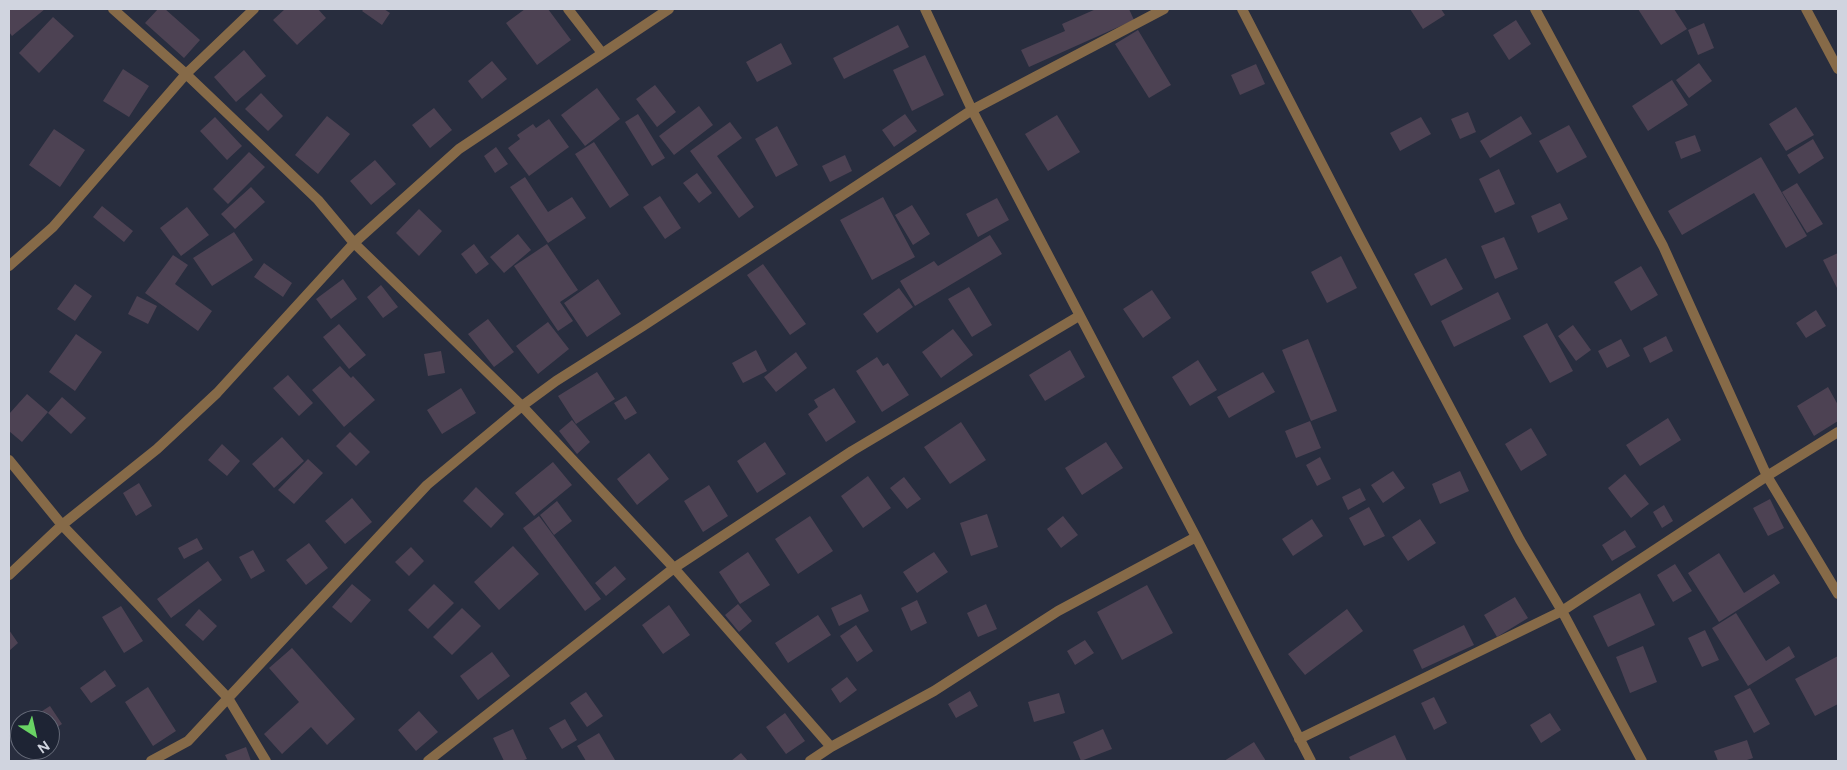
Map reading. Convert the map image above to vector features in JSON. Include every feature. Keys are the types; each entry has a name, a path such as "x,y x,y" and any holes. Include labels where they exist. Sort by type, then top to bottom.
{"street":[{"path":"113,9 186,74 318,200 354,243 522,406 674,568 831,747"},
{"path":"9,266 53,227 186,74 254,9"},
{"path":"568,9 602,54"},
{"path":"9,575 62,525 157,449 217,393 354,243 459,149 669,9"},
{"path":"925,9 972,110 1311,761"},
{"path":"151,761 188,741 427,485 522,406 556,381 972,110 1164,9"},
{"path":"1242,9 1357,232 1520,540 1562,611 1642,761"},
{"path":"1535,9 1663,246 1767,476 1838,594"},
{"path":"1806,9 1838,69"},
{"path":"428,761 674,568 852,451 1079,316"},
{"path":"1299,739 1562,611 1767,476 1838,432"},
{"path":"9,460 62,525 228,698 266,761"},
{"path":"810,761 831,747 934,691 1058,611 1196,537"}],"building":[{"path":"9,9 45,9 12,36 9,32"},
{"path":"158,9 165,9 200,40 184,58 145,23"},
{"path":"285,9 318,9 326,18 297,45 273,20"},
{"path":"364,9 384,9 390,13 382,25 362,11"},
{"path":"525,9 548,9 571,40 537,65 506,23"},
{"path":"1096,9 1129,9 1134,20 1029,67 1021,50 1065,31 1062,24"},
{"path":"1410,9 1441,9 1445,15 1423,29"},
{"path":"1638,9 1674,9 1687,29 1661,45"},
{"path":"53,17 74,36 39,73 19,53"},
{"path":"1516,20 1531,44 1509,60 1493,35"},
{"path":"1704,23 1714,48 1698,55 1688,30"},
{"path":"898,25 909,47 844,79 833,58"},
{"path":"1138,30 1171,85 1149,98 1115,44"},
{"path":"781,43 792,64 757,82 746,62"},
{"path":"244,50 266,76 236,102 214,77"},
{"path":"925,55 944,95 912,111 893,70"},
{"path":"492,61 507,79 482,99 468,81"},
{"path":"1699,63 1712,81 1689,98 1676,80"},
{"path":"1256,64 1265,84 1240,95 1231,75"},
{"path":"123,69 149,86 129,117 103,101"},
{"path":"1672,80 1688,105 1648,131 1632,106"},
{"path":"655,85 676,112 657,127 636,99"},
{"path":"597,88 620,119 585,146 561,115"},
{"path":"261,93 283,116 268,131 245,109"},
{"path":"699,106 713,125 674,155 659,136"},
{"path":"1796,107 1814,135 1786,151 1769,124"},
{"path":"434,108 452,130 430,148 412,125"},
{"path":"1468,112 1476,132 1460,139 1451,119"},
{"path":"638,114 665,158 652,166 625,122"},
{"path":"905,114 917,131 894,147 882,130"},
{"path":"1057,115 1080,152 1048,171 1025,134"},
{"path":"327,116 350,134 318,174 295,155"},
{"path":"1521,116 1532,134 1490,158 1480,141"},
{"path":"215,117 242,146 227,160 200,131"},
{"path":"1421,117 1431,134 1400,151 1390,133"},
{"path":"549,119 569,147 529,176 508,148 520,139 517,135 533,124 536,128"},
{"path":"730,122 742,138 717,156 754,207 739,218 690,151"},
{"path":"1569,125 1587,157 1557,173 1539,141"},
{"path":"777,126 798,165 776,177 755,139"},
{"path":"54,129 85,150 60,187 29,165"},
{"path":"1695,135 1701,151 1681,159 1675,142"},
{"path":"1813,139 1824,158 1799,174 1787,155"},
{"path":"594,142 629,195 610,208 575,154"},
{"path":"496,147 508,164 495,173 484,156"},
{"path":"249,152 265,167 228,204 213,189"},
{"path":"845,155 852,171 830,182 822,166"},
{"path":"1761,157 1807,236 1786,248 1754,193 1682,235 1668,211"},
{"path":"375,160 396,184 371,205 350,181"},
{"path":"1499,169 1515,204 1495,213 1479,179"},
{"path":"697,173 712,193 699,203 683,183"},
{"path":"525,177 548,212 572,197 586,218 548,243 510,187"},
{"path":"1797,183 1823,224 1807,233 1782,192"},
{"path":"251,187 265,202 235,229 221,214"},
{"path":"660,196 681,228 665,239 643,207"},
{"path":"883,197 915,257 872,280 840,220"},
{"path":"997,198 1009,220 978,237 966,214"},
{"path":"1560,203 1568,219 1538,233 1531,216"},
{"path":"912,205 930,234 913,245 895,215"},
{"path":"102,206 133,231 124,242 93,217"},
{"path":"187,207 209,235 181,256 160,228"},
{"path":"419,209 442,231 419,256 396,233"},
{"path":"234,232 253,260 212,286 193,258"},
{"path":"518,234 531,250 504,273 490,257"},
{"path":"990,235 1002,254 915,306 900,281 934,261 938,266"},
{"path":"1504,237 1518,269 1495,279 1481,246"},
{"path":"474,244 489,264 476,274 461,254"},
{"path":"547,244 578,290 560,302 573,321 558,331 514,266"},
{"path":"1838,253 1838,290 1823,260"},
{"path":"173,255 188,265 175,284 212,311 198,331 145,293"},
{"path":"1341,256 1357,288 1327,303 1311,272"},
{"path":"1446,258 1463,289 1431,306 1414,274"},
{"path":"264,263 292,283 283,297 254,277"},
{"path":"763,264 806,324 790,335 747,275"},
{"path":"1641,266 1658,295 1631,311 1614,282"},
{"path":"343,279 357,299 331,319 316,299"},
{"path":"598,279 621,314 587,337 564,303"},
{"path":"75,284 92,296 75,321 57,309"},
{"path":"381,285 398,307 383,318 367,297"},
{"path":"969,287 992,325 972,337 948,299"},
{"path":"899,288 913,307 877,333 863,314"},
{"path":"1152,290 1171,318 1143,338 1123,309"},
{"path":"1498,292 1511,319 1454,347 1441,321"},
{"path":"137,296 157,306 148,324 128,314"},
{"path":"1816,310 1826,326 1806,338 1796,323"},
{"path":"488,319 514,352 494,367 468,334"},
{"path":"548,322 569,349 538,374 516,346"},
{"path":"1547,323 1573,371 1550,383 1523,336"},
{"path":"339,324 366,355 349,369 323,337"},
{"path":"1573,325 1591,350 1576,361 1558,336"},
{"path":"953,329 973,355 941,378 922,352"},
{"path":"76,334 102,352 75,391 49,372"},
{"path":"1666,336 1673,351 1650,363 1643,348"},
{"path":"1308,339 1337,411 1311,421 1282,350"},
{"path":"1621,339 1630,356 1607,368 1598,351"},
{"path":"756,350 767,371 743,383 732,363"},
{"path":"1070,350 1085,377 1045,401 1029,375"},
{"path":"441,351 445,373 428,376 424,354"},
{"path":"796,352 807,368 776,392 764,377"},
{"path":"877,357 883,366 888,363 909,395 882,412 856,371"},
{"path":"1198,360 1217,390 1190,406 1172,377"},
{"path":"340,366 351,378 353,376 375,400 344,427 312,390"},
{"path":"597,372 615,399 576,424 558,396"},
{"path":"1263,372 1275,392 1229,418 1217,397"},
{"path":"288,375 313,403 299,416 273,388"},
{"path":"1828,387 1838,405 1838,421 1814,436 1797,406"},
{"path":"461,388 476,413 442,434 427,410"},
{"path":"834,388 856,422 826,442 808,414 818,407 814,400"},
{"path":"27,394 48,412 22,442 9,431 9,414"},
{"path":"626,396 637,413 625,420 614,403"},
{"path":"62,397 86,418 71,434 48,413"},
{"path":"1668,418 1681,440 1640,466 1626,445"},
{"path":"572,420 590,442 577,454 559,431"},
{"path":"1310,421 1321,448 1296,458 1285,431"},
{"path":"961,422 986,460 950,484 924,447"},
{"path":"1531,428 1547,455 1521,471 1505,444"},
{"path":"350,432 370,452 356,466 336,446"},
{"path":"282,437 304,461 274,488 252,464"},
{"path":"765,442 786,474 757,493 737,461"},
{"path":"1106,442 1123,468 1082,495 1065,468"},
{"path":"222,444 240,461 227,476 208,460"},
{"path":"649,453 669,479 637,505 617,479"},
{"path":"1320,457 1331,479 1317,486 1306,465"},
{"path":"308,459 323,473 294,504 278,490"},
{"path":"553,462 572,485 534,516 515,493"},
{"path":"1393,471 1405,488 1383,503 1371,485"},
{"path":"1460,471 1469,491 1440,504 1432,484"},
{"path":"1625,474 1649,504 1631,518 1608,488"},
{"path":"868,476 891,508 863,528 841,496"},
{"path":"904,477 921,499 907,509 890,488"},
{"path":"139,483 152,506 136,516 123,493"},
{"path":"709,485 728,516 703,532 684,501"},
{"path":"476,487 504,514 491,528 463,501"},
{"path":"1360,488 1366,500 1348,510 1342,497"},
{"path":"352,498 372,522 345,544 325,521"},
{"path":"1770,499 1784,528 1768,536 1753,508"},
{"path":"557,501 572,521 554,535 540,515"},
{"path":"1664,505 1673,521 1662,528 1653,512"},
{"path":"1369,507 1385,536 1364,546 1349,518"},
{"path":"987,514 998,547 971,556 960,523"},
{"path":"539,516 601,599 585,611 523,528"},
{"path":"810,516 833,551 798,574 775,539"},
{"path":"1063,516 1078,535 1061,548 1047,529"},
{"path":"1312,519 1323,536 1293,556 1282,539"},
{"path":"1420,519 1436,543 1408,561 1392,537"},
{"path":"1625,530 1636,547 1612,561 1602,545"},
{"path":"197,538 203,549 184,559 178,548"},
{"path":"309,543 328,568 306,585 286,560"},
{"path":"513,546 539,574 499,610 474,582"},
{"path":"411,547 424,561 409,576 395,562"},
{"path":"253,550 265,571 251,579 239,557"},
{"path":"748,552 770,585 740,604 719,572"},
{"path":"934,552 948,572 917,593 903,572"},
{"path":"1719,553 1744,593 1774,574 1780,583 1719,622 1688,573"},
{"path":"208,561 222,580 171,618 157,599"},
{"path":"1675,564 1692,591 1673,602 1657,575"},
{"path":"615,566 626,579 606,596 595,583"},
{"path":"352,584 371,600 351,623 332,607"},
{"path":"434,584 454,603 428,629 408,610"},
{"path":"1147,585 1173,633 1122,660 1097,612"},
{"path":"1640,593 1655,625 1608,647 1593,616"},
{"path":"861,594 869,611 839,626 831,608"},
{"path":"1515,597 1528,618 1497,637 1484,615"},
{"path":"917,600 927,623 911,631 901,608"},
{"path":"738,604 752,621 739,632 725,615"},
{"path":"986,604 997,629 978,637 967,613"},
{"path":"669,605 690,635 663,654 642,625"},
{"path":"121,606 143,641 124,653 102,617"},
{"path":"462,608 481,626 452,655 433,637"},
{"path":"199,609 217,626 203,641 185,625"},
{"path":"1347,609 1363,631 1305,675 1288,654"},
{"path":"1736,613 1766,661 1789,646 1795,657 1748,686 1712,628"},
{"path":"818,615 831,635 788,663 775,643"},
{"path":"856,625 873,651 857,662 840,636"},
{"path":"1464,625 1474,645 1422,669 1413,650"},
{"path":"9,630 18,643 9,651"},
{"path":"1705,630 1719,660 1702,667 1688,638"},
{"path":"1085,640 1094,653 1075,665 1067,651"},
{"path":"1643,646 1657,682 1630,693 1616,657"},
{"path":"292,648 355,719 327,745 311,727 282,754 264,734 299,702 269,668"},
{"path":"492,652 510,676 478,700 460,676"},
{"path":"1838,656 1838,704 1815,716 1795,679"},
{"path":"105,670 116,686 91,703 80,688"},
{"path":"847,677 857,690 840,703 831,689"},
{"path":"148,687 176,731 153,746 125,702"},
{"path":"1750,688 1770,724 1754,733 1734,696"},
{"path":"970,691 978,706 956,718 948,704"},
{"path":"586,692 603,716 587,727 570,703"},
{"path":"1059,693 1065,713 1034,722 1028,702"},
{"path":"1434,697 1447,723 1434,730 1421,703"},
{"path":"50,706 53,710 44,710"},
{"path":"419,711 438,732 416,751 398,730"},
{"path":"785,713 805,741 786,754 766,727"},
{"path":"1550,713 1561,730 1541,743 1530,725"},
{"path":"565,719 577,740 562,749 549,728"},
{"path":"513,729 527,759 504,761 493,738"},
{"path":"1103,729 1112,749 1081,761 1073,742"},
{"path":"599,733 615,760 586,761 577,746"},
{"path":"1395,735 1407,761 1351,761 1349,757"},
{"path":"1747,740 1753,758 1744,761 1718,761 1714,751"},
{"path":"1254,742 1266,761 1224,761"},
{"path":"246,747 251,761 228,761 225,755"},
{"path":"741,753 748,761 731,761"}]}
